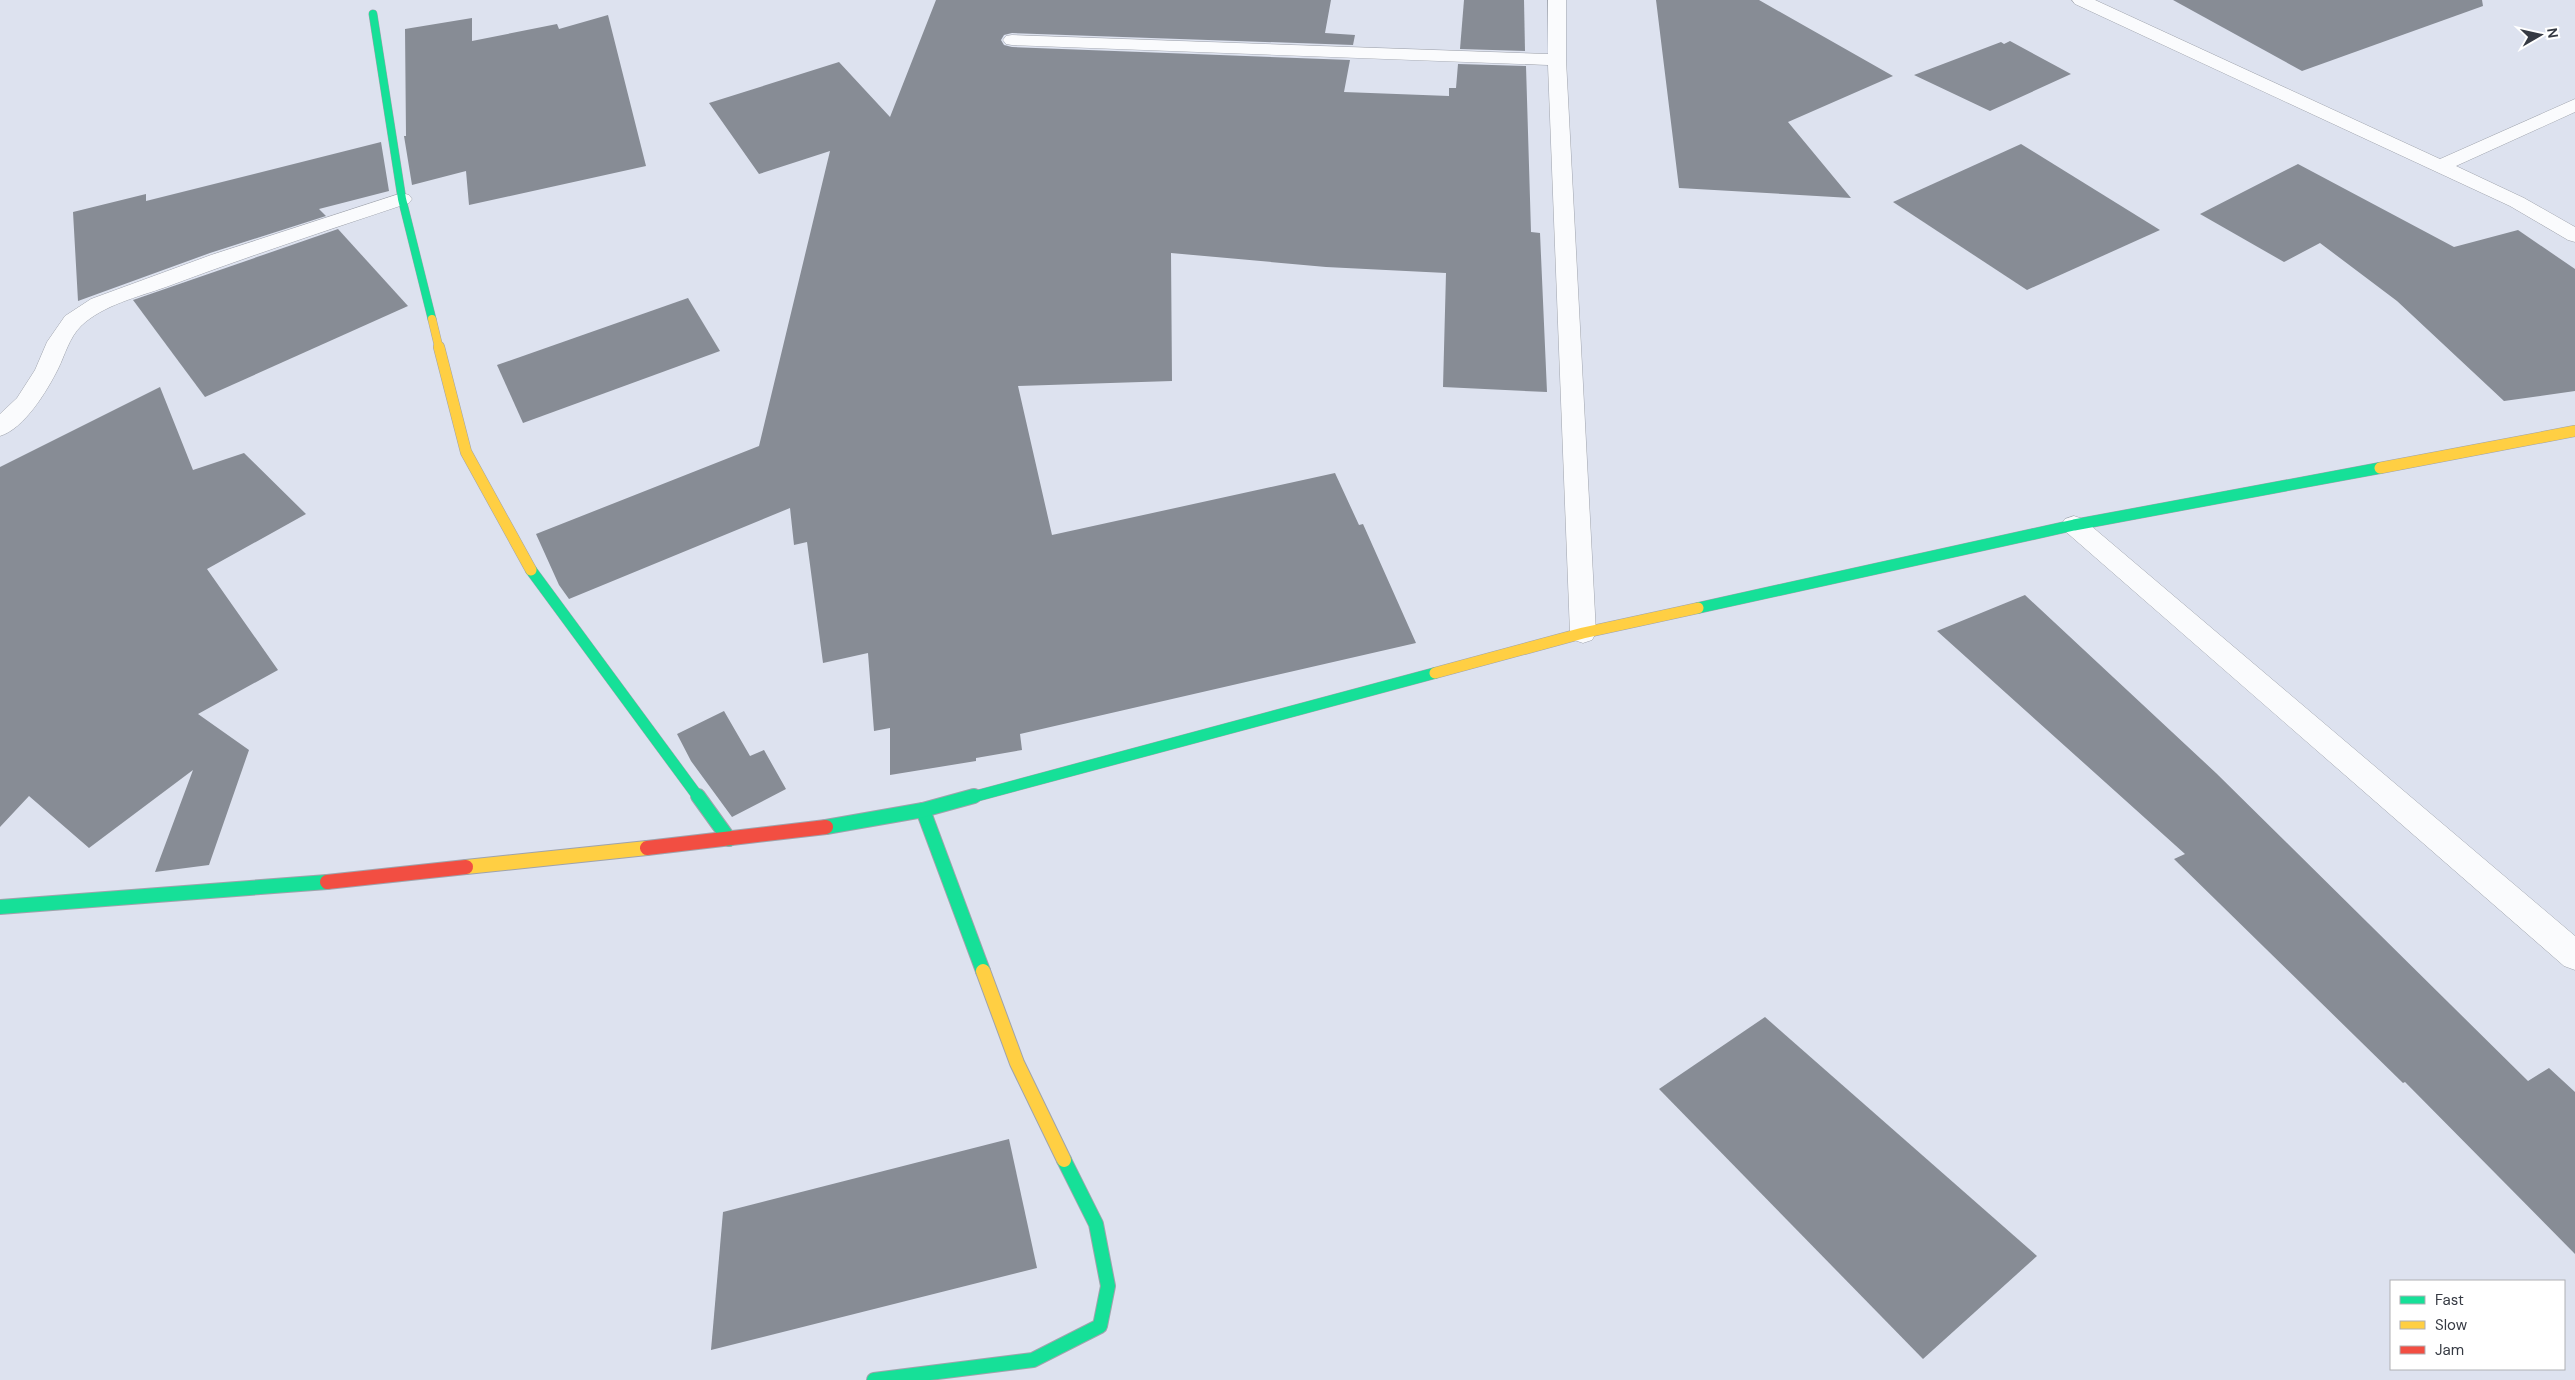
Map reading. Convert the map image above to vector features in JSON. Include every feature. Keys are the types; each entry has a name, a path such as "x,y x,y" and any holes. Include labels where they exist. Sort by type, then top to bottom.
{"street":[{"path":"1557,0 1557,60 1582,633"},
{"path":"2081,0 2517,202 2575,236"},
{"path":"373,14 402,199 466,452 528,566 729,839"},
{"path":"1012,40 1557,60"},
{"path":"2440,166 2575,105"},
{"path":"0,428 25,404 46,370 58,342 73,321 99,304 218,260 402,199"},
{"path":"0,907 256,889 729,839 847,824 923,810 1582,633 2074,525 2575,431"},
{"path":"2074,525 2575,956"},
{"path":"874,1380 1033,1360 1100,1326 1108,1286 1096,1224 1017,1063 923,810"}],"building":[{"path":"936,0 1331,0 1325,33 1355,35 1353,45 1012,33 1004,35 1001,40 1004,45 1012,47 1350,60 1344,92 1449,96 1449,88 1456,88 1458,64 1526,66 1531,232 1540,233 1547,392 1443,387 1446,273 1326,267 1171,253 1172,381 1018,386 1052,535 1335,473 1359,525 1363,524 1416,643 1020,734 1022,750 976,758 976,761 890,775 890,728 874,731 868,653 823,663 807,542 794,545 790,508 569,599 559,585 536,534 759,446 830,151 759,174 709,103 839,62 890,117"},
{"path":"1464,0 1524,0 1525,51 1460,49"},
{"path":"1656,0 1759,0 1893,76 1788,122 1851,198 1679,188"},
{"path":"2173,0 2482,0 2483,6 2302,71"},
{"path":"608,15 646,166 469,205 466,171 412,185 404,136 406,136 405,29 472,18 472,41 557,24 559,29"},
{"path":"2010,41 2071,74 1990,111 1914,75 2001,42 2004,44"},
{"path":"381,142 389,191 319,209 326,216 210,253 78,301 73,212 146,194 146,201"},
{"path":"2021,144 2160,230 2027,290 1893,202"},
{"path":"2298,164 2454,247 2518,230 2575,269 2575,391 2504,401 2397,301 2320,243 2284,262 2200,214"},
{"path":"338,229 408,306 205,397 133,300"},
{"path":"688,298 720,351 523,423 497,365"},
{"path":"160,387 193,470 244,453 306,514 207,569 278,670 198,714 249,750 209,865 155,872 193,770 89,848 29,796 0,827 0,467"},
{"path":"2025,595 2216,773 2528,1081 2549,1068 2575,1092 2575,1254 2405,1082 2403,1083 2174,859 2185,854 1937,631"},
{"path":"724,711 750,756 764,750 786,789 732,817 691,761 677,734"},
{"path":"1765,1017 2037,1256 1923,1359 1659,1089"},
{"path":"1009,1139 1037,1268 711,1350 723,1212"}],"traffic: fast":[{"path":"373,14 402,199 432,319"},
{"path":"1698,608 2074,525 2380,468"},
{"path":"531,570 729,839"},
{"path":"826,827 923,810 1435,673"},
{"path":"923,810 983,971"},
{"path":"0,907 256,889 327,882"},
{"path":"874,1380 1033,1360 1100,1326 1108,1286 1096,1224 1064,1160"}],"traffic: slow":[{"path":"432,319 466,452 531,570"},
{"path":"2380,468 2575,431"},
{"path":"1435,673 1583,633 1698,608"},
{"path":"466,867 647,848"},
{"path":"983,971 1017,1063 1064,1160"}],"traffic: jam":[{"path":"647,848 826,827"},
{"path":"327,882 466,867"}]}
